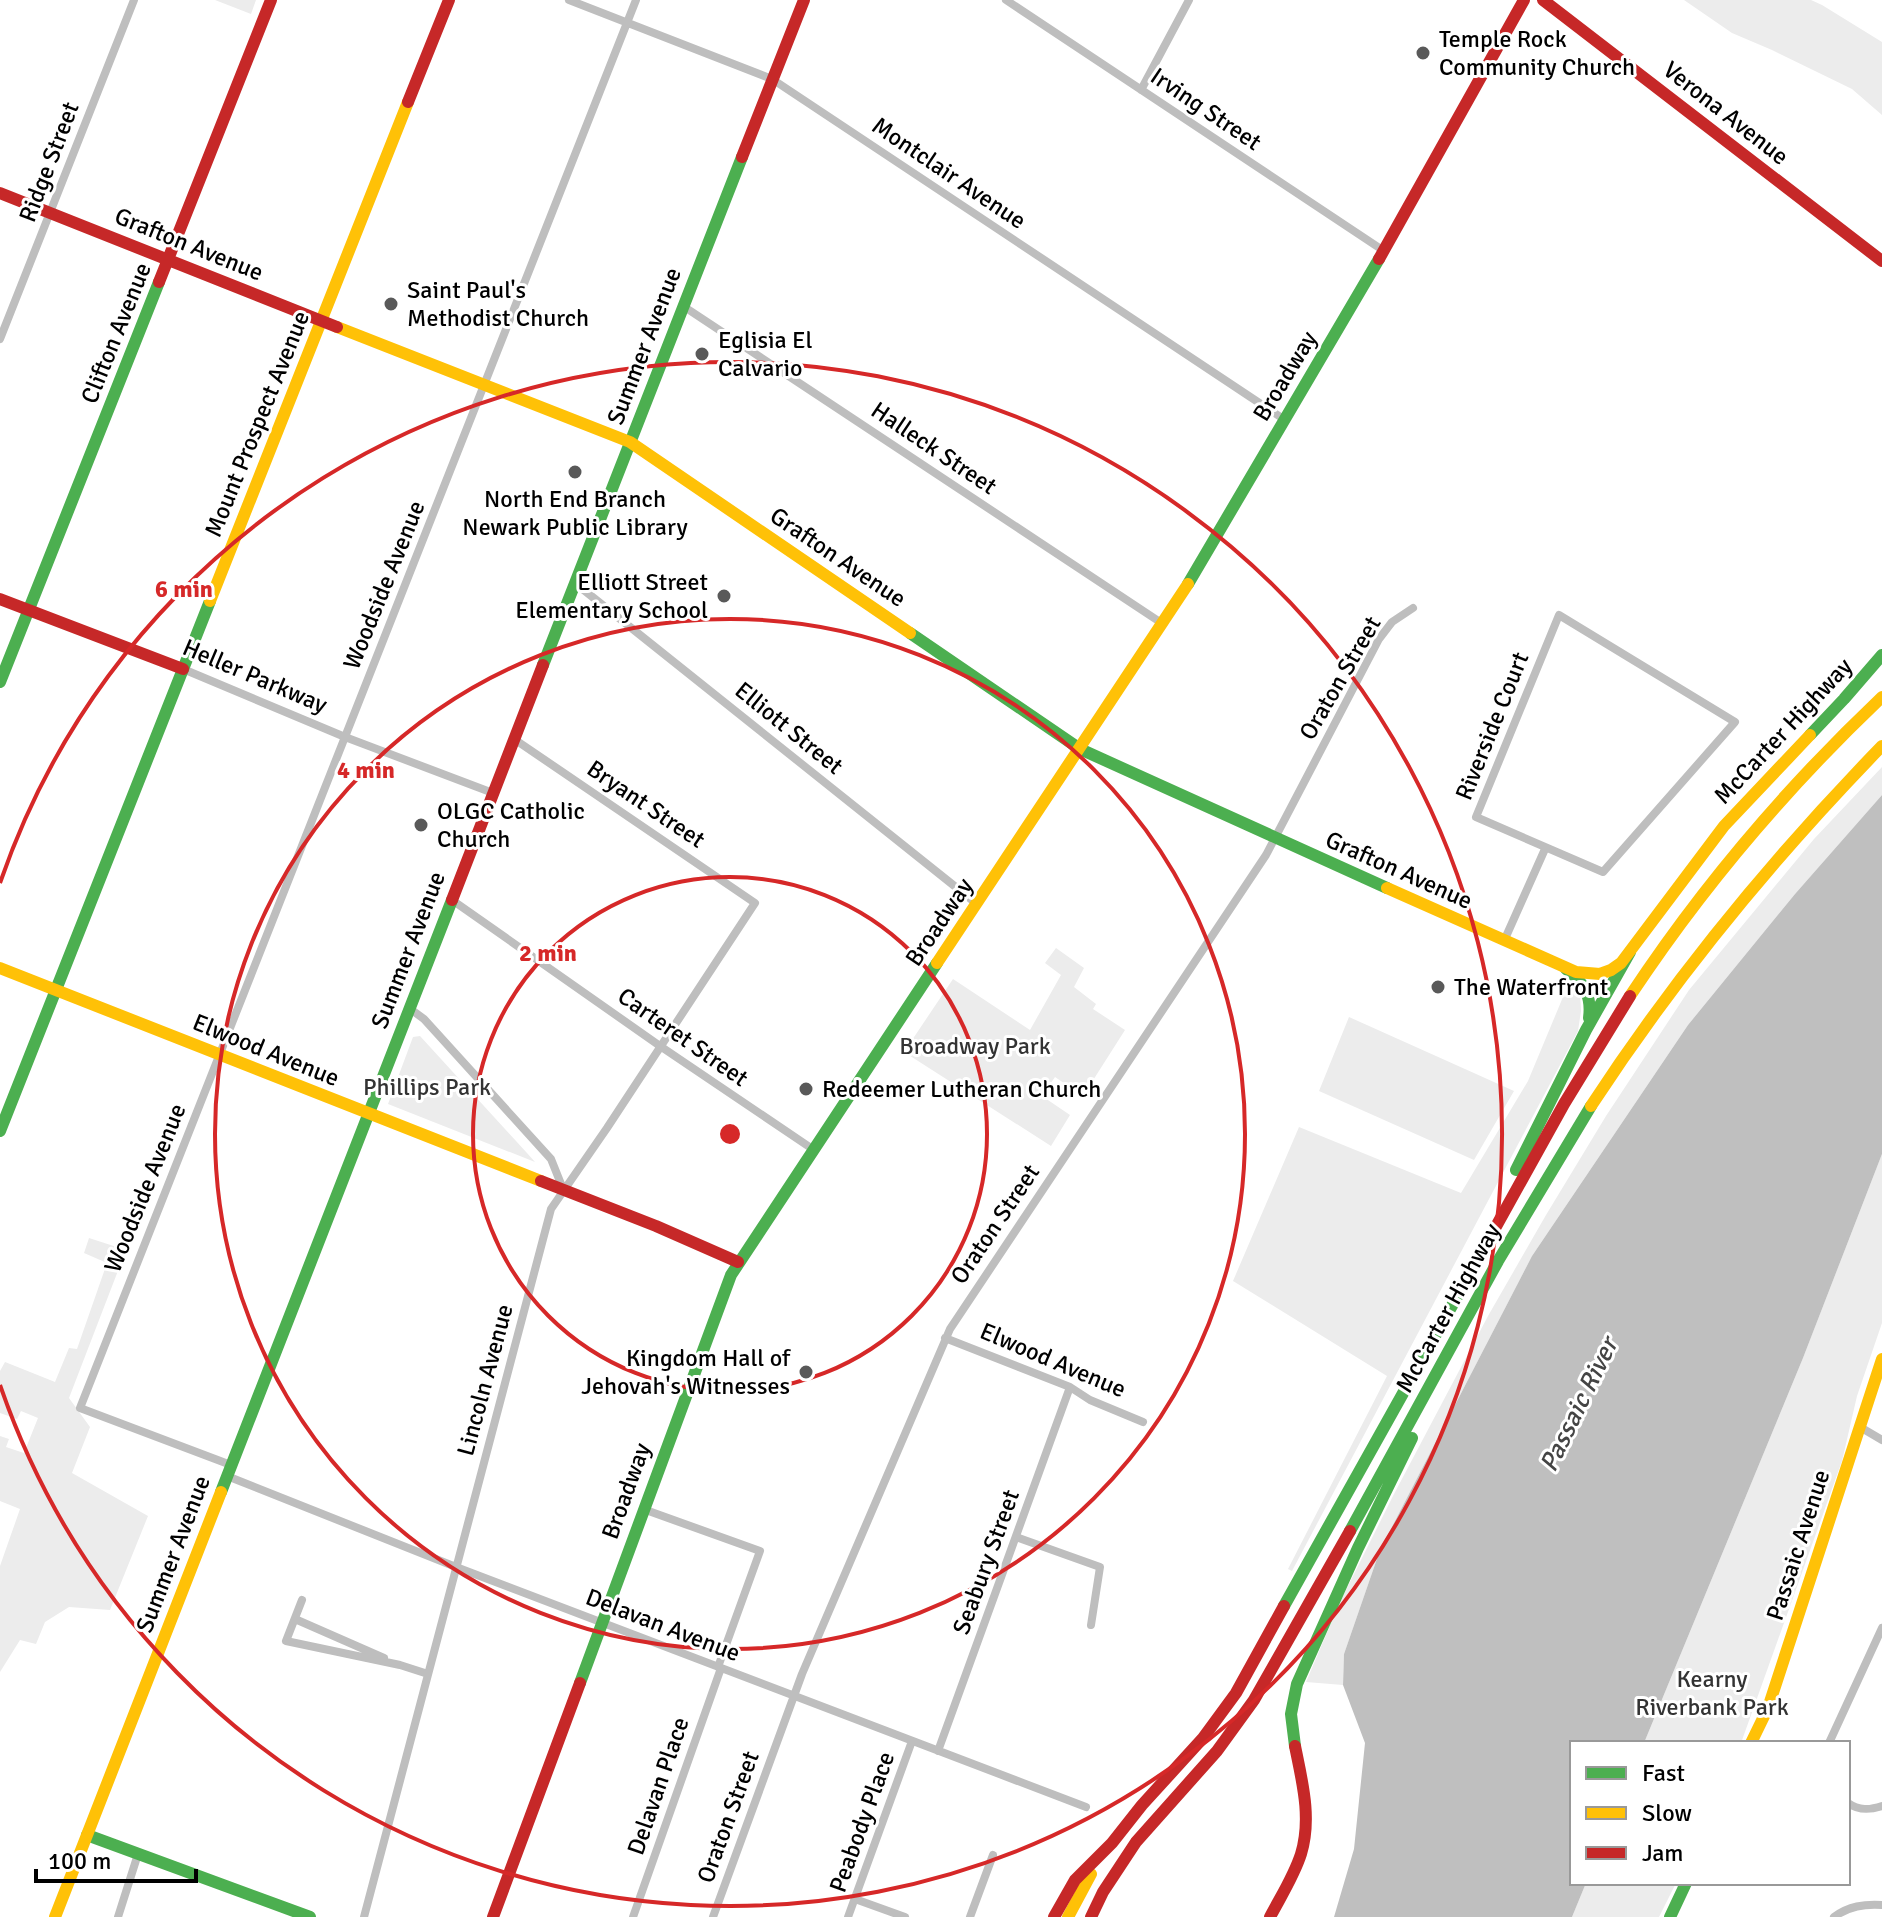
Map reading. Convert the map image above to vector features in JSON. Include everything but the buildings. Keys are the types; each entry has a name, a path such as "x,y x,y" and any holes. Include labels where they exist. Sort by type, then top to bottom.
{"main road":[{"name":"Clifton Avenue","path":"0,682 271,0"},
{"name":"Mount Prospect Avenue","path":"0,1131 449,0"},
{"name":"Summer Avenue","path":"55,1917 804,0"},
{"name":"Broadway","path":"493,1917 725,1287 738,1262 1163,624 1384,251 1524,0"},
{"name":"Verona Avenue","path":"1543,0 1882,261"},
{"name":"Grafton Avenue","path":"0,193 630,442 1080,749 1566,969 1594,976 1602,974 1621,963 1630,952"},
{"name":"Heller Parkway","path":"0,599 183,669"},
{"name":"McCarter Highway","path":"1630,952 1725,826 1882,655"},
{"path":"1069,1914 1112,1843 1203,1738 1236,1693 1604,1036 1669,938 1767,814 1882,697"},
{"name":"McCarter Highway","path":"1091,1917 1103,1892 1136,1842 1217,1751 1254,1700 1531,1205 1585,1117 1673,988 1779,857 1879,748"},
{"path":"1469,1275 1533,1134 1630,952"},
{"name":"Elwood Avenue","path":"0,968 656,1226 738,1262"},
{"path":"1566,969 1577,976 1589,992 1591,1011 1586,1030"},
{"path":"1270,1917 1294,1871 1304,1837 1304,1799 1291,1714 1302,1669 1477,1302"},
{"name":"Passaic Avenue","path":"1752,1741 1768,1708 1882,1359"},
{"path":"87,1835 310,1917"},
{"path":"1054,1917 1075,1880 1112,1843"},
{"path":"1670,1917 1685,1885"}],"street":[{"name":"Ridge Street","path":"0,339 134,0"},
{"name":"Montclair Avenue","path":"569,0 772,79 1285,420"},
{"name":"Woodside Avenue","path":"80,1408 636,0"},
{"name":"Irving Street","path":"1006,0 1384,251"},
{"path":"1141,90 1189,0"},
{"name":"Halleck Street","path":"683,306 1163,624"},
{"name":"Elliott Street","path":"575,583 977,904"},
{"name":"Oraton Street","path":"713,1917 794,1696 945,1338 1276,838 1379,639 1392,622 1413,608"},
{"name":"Riverside Court","path":"1559,615 1735,722 1603,872 1545,849 1476,817 1559,615"},
{"name":"Heller Parkway","path":"183,669 345,737 493,793"},
{"name":"Bryant Street","path":"514,739 755,903"},
{"path":"1504,941 1545,849"},
{"name":"Carteret Street","path":"452,900 814,1150"},
{"name":"Lincoln Avenue","path":"364,1917 553,1204 607,1128 755,903"},
{"path":"409,1008 420,1015 551,1159 563,1190"},
{"name":"Elwood Avenue","path":"945,1338 1070,1387 1090,1400 1143,1422"},
{"name":"Seabury Street","path":"938,1751 1070,1387"},
{"name":"Delavan Avenue","path":"80,1408 456,1567 1086,1807"},
{"path":"1860,1427 1882,1440"},
{"name":"Delavan Place","path":"633,1917 760,1551 643,1509"},
{"path":"1016,1537 1100,1567 1091,1625"},
{"path":"302,1600 286,1641 400,1665"},
{"path":"295,1619 428,1674"},
{"path":"1830,1741 1882,1628"},
{"name":"Peabody Place","path":"848,1917 912,1741"},
{"path":"1850,1804 1856,1809 1882,1806"},
{"path":"118,1917 138,1854"},
{"path":"970,1917 993,1855"},
{"path":"855,1899 905,1917"},
{"path":"1834,1917 1853,1907 1882,1905"}],"green space":[{"path":"215,0 256,0 251,14"},
{"path":"1684,0 1811,0 1822,5 1882,42 1882,115 1852,89 1732,33"},
{"path":"1882,767 1882,795 1795,894 1688,1025 1532,1256 1380,1550 1344,1654 1343,1685 1306,1682 1340,1602 1488,1316 1606,1116 1689,990 1814,839"},
{"name":"Broadway Park","path":"1056,948 1084,968 1074,987 1096,1004 1093,1009 1125,1030 1083,1096 1055,1077 1042,1096 1070,1115 1051,1146 904,1052 953,979 1030,1030 1061,975 1045,963"},
{"path":"1568,985 1580,991 1578,1031 1292,1571 1288,1569 1387,1376 1233,1281 1299,1127 1461,1193 1528,1081"},
{"path":"1349,1017 1514,1091 1474,1160 1319,1091"},
{"name":"Phillips Park","path":"420,1036 535,1162 388,1104 413,1037"},
{"name":"Kearny Riverbank Park","path":"1882,1154 1882,1323 1857,1396 1842,1461 1742,1741 1645,1741 1803,1358"},
{"path":"89,1238 126,1250 69,1398 90,1427 72,1473 148,1516 110,1610 69,1607 45,1622 36,1644 20,1640 0,1672 0,1566 20,1509 0,1501 0,1436 9,1439 6,1447 24,1453 38,1418 21,1411 17,1419 0,1413 0,1371 5,1362 55,1382 69,1348 77,1349 107,1263 84,1253"},
{"path":"1585,1885 1675,1885 1659,1917 1572,1917"}],"water":[{"name":"Passaic River","path":"1882,795 1882,1154 1803,1358 1645,1741 1570,1741 1570,1885 1585,1885 1572,1917 1334,1917 1354,1849 1365,1743 1343,1685 1344,1654 1380,1550 1532,1256 1688,1025 1795,894"}],"traffic: fast":[{"path":"543,665 742,157"},
{"path":"1188,584 1379,259"},
{"path":"0,682 159,282"},
{"path":"0,1131 210,601"},
{"path":"910,633 1080,749 1387,888"},
{"path":"1810,735 1882,655"},
{"path":"221,1492 452,900"},
{"path":"1516,1170 1586,1030 1630,952"},
{"path":"580,1683 731,1275 937,963"},
{"path":"1566,969 1585,990 1589,1018"},
{"path":"1350,1531 1498,1261 1591,1106"},
{"path":"1284,1606 1463,1286"},
{"path":"1295,1746 1291,1714 1297,1684 1412,1438"},
{"path":"87,1835 310,1917"},
{"path":"1670,1917 1685,1885"}],"traffic: slow":[{"path":"210,601 408,102"},
{"path":"337,327 630,442 910,633"},
{"path":"937,963 1188,584"},
{"path":"1630,996 1687,915 1747,839 1812,767 1882,697"},
{"path":"1387,888 1576,972 1600,974 1621,963 1724,826 1810,735"},
{"path":"1591,1106 1657,1011 1728,919 1803,831 1882,746"},
{"path":"0,968 541,1181"},
{"path":"1752,1741 1768,1708 1882,1359"},
{"path":"55,1917 221,1492"},
{"path":"1068,1917 1091,1874"}],"traffic: jam":[{"path":"159,282 271,0"},
{"path":"408,102 449,0"},
{"path":"742,157 804,0"},
{"path":"1379,259 1524,0"},
{"path":"1543,0 1882,261"},
{"path":"0,193 337,327"},
{"path":"0,599 183,669"},
{"path":"452,900 543,665"},
{"path":"1463,1286 1564,1104 1630,996"},
{"path":"541,1181 738,1262"},
{"path":"1091,1917 1103,1892 1136,1842 1217,1751 1254,1700 1350,1531"},
{"path":"1054,1917 1075,1880 1112,1843 1203,1738 1236,1693 1284,1606"},
{"path":"493,1917 580,1683"},
{"path":"1270,1917 1295,1870 1306,1827 1305,1800 1295,1746"}],"place":[{"name":"Temple Rock Community Church","path":"1423,53"},
{"name":"Saint Paul's Methodist Church","path":"391,304"},
{"name":"Eglisia El Calvario","path":"702,354"},
{"name":"North End Branch Newark Public Library","path":"575,472"},
{"name":"Elliott Street Elementary School","path":"724,596"},
{"name":"OLGC Catholic Church","path":"421,825"},
{"name":"The Waterfront","path":"1438,987"},
{"name":"Redeemer Lutheran Church","path":"806,1089"},
{"name":"Kingdom Hall of Jehovah's Witnesses","path":"806,1372"}]}
